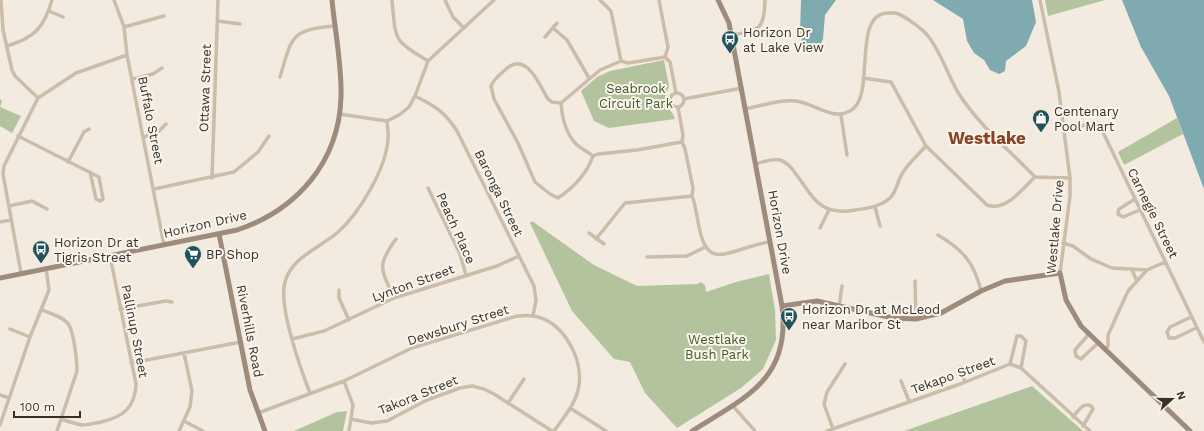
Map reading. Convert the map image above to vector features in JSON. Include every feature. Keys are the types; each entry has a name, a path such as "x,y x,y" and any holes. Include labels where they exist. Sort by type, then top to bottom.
{"street":[{"path":"1,0 3,30 15,76 38,98"},
{"path":"7,46 33,35 44,23 52,0"},
{"name":"Buffalo Street","path":"114,0 124,27 127,55 133,79 164,245"},
{"name":"Ottawa Street","path":"212,178 218,0"},
{"name":"Horizon Drive","path":"0,278 237,230 263,220 286,206 311,180 327,155 334,137 339,114 341,90 332,0"},
{"path":"392,0 396,36 402,45 428,61"},
{"path":"445,0 453,17 464,28"},
{"path":"339,114 387,121 399,115 409,107 415,96 428,61 494,0"},
{"path":"600,0 611,11 621,60"},
{"path":"659,0 668,47 665,57"},
{"name":"Horizon Drive","path":"692,431 761,384 776,362 780,353 784,332 782,306 732,35 728,17 718,0"},
{"path":"732,35 752,31 759,27 764,19 765,0"},
{"name":"Westlake Drive","path":"1040,0 1059,92 1070,178 1068,215 1060,273 1064,294 1070,308 1088,334 1190,431"},
{"path":"49,11 62,17"},
{"path":"746,109 796,101 806,102 829,113 841,115 852,111 859,104 869,28 876,18 884,13 896,13 919,27 928,36 959,94 970,109 1035,177"},
{"path":"124,27 164,16"},
{"path":"218,21 240,24"},
{"path":"545,37 557,23"},
{"path":"280,77 290,46 299,34 311,28 334,26"},
{"path":"553,28 567,40 589,78"},
{"path":"21,273 2,165 38,98 76,73 127,55"},
{"path":"665,57 628,63 621,60 600,70 561,103 552,102 548,99 528,67 523,64 514,64 508,67 494,80 491,86 494,99 518,143 535,182 550,194 558,198 586,172 593,156 682,142"},
{"path":"665,57 670,62 676,93"},
{"path":"133,79 153,74 162,68"},
{"path":"863,78 891,82 926,146 987,205 994,208 1005,204 1035,177 1070,178"},
{"path":"684,99 742,88"},
{"path":"676,93 680,94 684,99"},
{"path":"676,93 671,96 670,101 673,106 678,107"},
{"name":"Baronga Street","path":"415,96 436,107 448,117 457,131 536,292 533,316"},
{"path":"678,107 683,104 684,99"},
{"path":"561,103 564,124 570,136 578,146 593,156"},
{"path":"678,107 683,135 682,142 685,149 691,180 692,196 695,202 705,247 714,254 724,254 742,248 770,242"},
{"path":"841,115 848,155"},
{"path":"310,394 297,359 292,339 284,296 284,282 291,269 300,259 337,232 357,210 373,184 382,161 388,139 387,121"},
{"name":"Carnegie Street","path":"1064,128 1097,123 1204,342"},
{"path":"144,137 157,133 166,124"},
{"path":"68,162 84,132 89,129"},
{"path":"18,136 68,162 90,172 99,177 104,199 100,201 96,198 90,172"},
{"path":"154,189 212,178 234,172 258,152 270,136"},
{"path":"756,164 779,159 789,164 816,202 829,210 845,212 875,207 882,204 897,190 901,176 908,165 926,146"},
{"name":"Peach Place","path":"428,188 460,254 466,275"},
{"path":"596,239 624,203 692,196"},
{"path":"1135,199 1121,206 1117,212 1123,217 1140,210"},
{"path":"9,206 32,201 47,209"},
{"path":"875,207 880,226"},
{"path":"820,228 829,210"},
{"path":"0,222 11,220"},
{"path":"589,233 604,244"},
{"name":"Riverhills Road","path":"219,234 250,390 265,431"},
{"path":"938,235 954,245 968,258 977,276 981,291"},
{"path":"394,298 381,264 384,255 396,239"},
{"path":"1063,243 1073,246 1101,265 1112,268 1147,270"},
{"path":"647,257 687,256 705,247"},
{"name":"Pallinup Street","path":"61,419 82,425 112,419 123,415 128,409 135,393 136,384 110,256"},
{"name":"Lynton Street","path":"292,339 324,331 394,298 497,266 518,256"},
{"path":"1105,349 1108,346 1108,335 1128,291 1147,270 1165,262"},
{"path":"0,425 30,337 49,290 46,268"},
{"path":"1132,270 1137,281"},
{"path":"782,306 817,301 893,318 916,319 941,313 981,291 1005,281 1060,273"},
{"path":"915,281 916,319"},
{"path":"839,307 842,286"},
{"path":"339,290 338,298 349,320"},
{"path":"120,309 166,301 172,302"},
{"path":"42,310 62,318 69,324 77,364 56,431"},
{"name":"Dewsbury Street","path":"258,413 344,381 412,348 517,316 533,316"},
{"path":"533,316 557,329 568,341 575,354 579,368 579,384 576,397 553,431"},
{"path":"1191,317 1170,328 1167,335 1169,338 1175,338 1196,328"},
{"path":"10,329 30,337"},
{"path":"1088,334 1074,350 1076,356 1082,359 1098,343"},
{"path":"1010,364 1017,336 1021,336 1026,341 1022,368"},
{"path":"131,363 241,342"},
{"path":"179,431 190,407 192,391 184,354"},
{"path":"833,428 824,404 827,392 845,364"},
{"name":"Tekapo Street","path":"827,431 965,382 1010,364 1022,368 1082,426 1090,431"},
{"path":"960,367 965,382"},
{"path":"508,403 524,379"},
{"path":"344,381 353,405 349,431"},
{"path":"901,381 909,401"},
{"name":"Takora Street","path":"351,419 371,423 387,421 442,394 472,386 484,389 553,431"},
{"path":"0,395 9,398"},
{"path":"1073,417 1083,406 1088,404 1091,406 1091,413 1082,426"},
{"path":"732,405 755,431"},
{"path":"570,408 606,431"},
{"path":"184,421 204,431"}],"green space":[{"path":"1045,0 1105,0 1048,16"},
{"name":"Seabrook Circuit Park","path":"664,60 669,86 665,98 667,106 675,119 609,128 594,121 581,91 597,77 610,71"},
{"path":"0,107 21,116 12,133 0,126"},
{"path":"1177,118 1183,134 1124,165 1118,152"},
{"name":"Westlake Bush Park","path":"532,221 594,265 637,286 697,284 701,282 705,285 706,292 736,282 769,274 775,310 776,340 763,369 741,388 677,428 645,393 630,362 614,359 572,311 530,223"},
{"path":"1032,386 1083,431 904,431"},
{"path":"347,411 343,431 294,431 337,412"}],"water":[{"path":"801,0 836,0 825,15 823,39 818,50 809,52 803,47 800,33"},
{"path":"933,0 1032,0 1036,22 1026,46 1006,61 1005,71 999,74 990,70 984,60 974,53 967,41 963,19"},
{"path":"1122,0 1204,0 1204,189 1169,96 1141,47"}],"place":[{"name":"Horizon Dr at Lake View","path":"730,54"},
{"name":"Centenary Pool Mart","path":"1041,133"},
{"name":"Horizon Dr at Tigris Street","path":"41,264"},
{"name":"BP Shop","path":"193,269"},
{"name":"Horizon Dr at McLeod near Maribor St","path":"789,331"}],"district":[{"name":"Westlake","path":"987,138"}]}
